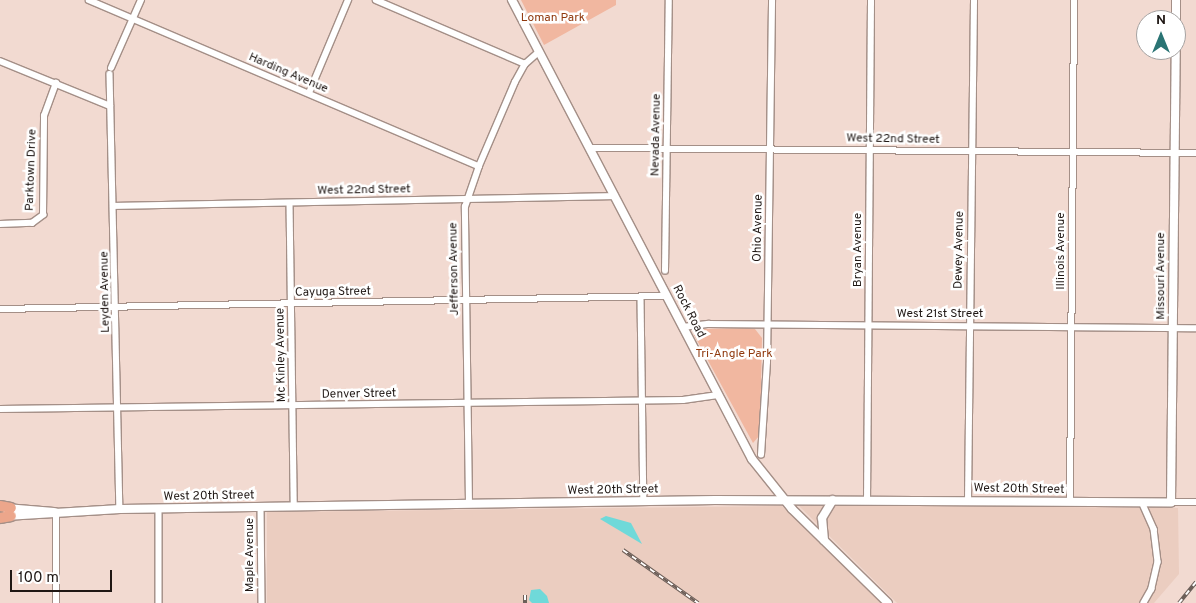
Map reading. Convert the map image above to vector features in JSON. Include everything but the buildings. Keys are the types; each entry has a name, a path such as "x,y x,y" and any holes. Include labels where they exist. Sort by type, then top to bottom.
{"highway":[{"path":"0,517 5,509"}],"street":[{"name":"Harding Avenue","path":"89,0 479,166"},
{"path":"133,19 141,0"},
{"path":"309,94 348,0"},
{"path":"376,0 525,64"},
{"name":"Rock Road","path":"512,0 752,460 784,500 886,601"},
{"name":"Nevada Avenue","path":"665,271 669,0"},
{"name":"Ohio Avenue","path":"761,455 765,422 768,324 772,0"},
{"name":"Bryan Avenue","path":"867,500 872,0"},
{"name":"Dewey Avenue","path":"968,500 974,0"},
{"name":"Illinois Avenue","path":"1070,502 1074,0"},
{"name":"Leyden Avenue","path":"120,509 114,206 110,106 111,71 133,19"},
{"name":"Jefferson Avenue","path":"469,504 465,302 466,200 479,166 525,64 539,52"},
{"name":"Missouri Avenue","path":"1171,502 1176,60"},
{"path":"0,61 110,106"},
{"name":"Parktown Drive","path":"0,224 32,223 42,215 44,116 56,83"},
{"name":"West 22nd Street","path":"590,148 1196,153"},
{"name":"West 22nd Street","path":"114,206 615,196"},
{"name":"Mc Kinley Avenue","path":"290,203 294,507"},
{"name":"Cayuga Street","path":"0,309 465,302 667,296"},
{"path":"641,298 644,501"},
{"name":"West 21st Street","path":"683,327 768,324 869,324 1196,328"},
{"name":"Denver Street","path":"0,409 643,401 707,399 718,395"},
{"name":"West 20th Street","path":"5,509 56,512 120,509 784,500 1171,502"},
{"path":"824,540 822,518 833,500"},
{"path":"1142,502 1154,529 1158,562 1152,589 1144,603"},
{"path":"1171,502 1196,502"},
{"name":"Maple Avenue","path":"261,507 262,603"},
{"path":"159,509 159,603"},
{"path":"56,512 56,603"}],"shaded area":[{"path":"798,505 1178,508 1179,574 1154,603 897,603"},
{"path":"782,506 881,603 267,603 267,512"}],"green space":[{"name":"Loman Park","path":"521,0 616,0 616,5 544,45"},
{"name":"Tri-Angle Park","path":"700,329 755,329 762,338 760,435 753,443 694,335"}],"water":[{"path":"606,516 631,523 642,544 600,519"},
{"path":"540,589 547,596 549,603 532,603 529,600 531,590"}],"railway":[{"path":"623,550 698,603"},
{"path":"1179,603 1196,582"},
{"path":"525,595 525,603"}]}
